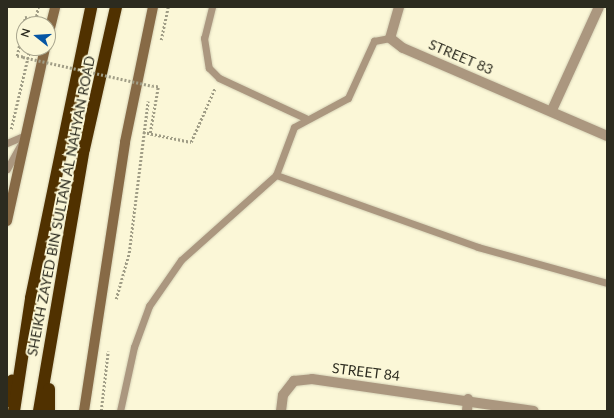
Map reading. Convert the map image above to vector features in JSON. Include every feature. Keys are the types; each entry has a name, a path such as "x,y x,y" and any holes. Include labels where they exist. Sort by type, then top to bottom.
{"highway":[{"name":"SHEIKH ZAYED BIN SULTAN AL NAHYAN ROAD","path":"14,411 31,298 91,7"},
{"name":"SHEIKH ZAYED BIN SULTAN AL NAHYAN ROAD","path":"39,411 50,336 84,149 116,7"},
{"path":"7,401 31,298"},
{"path":"48,411 50,336"}],"main road":[{"path":"84,411 125,142 153,7"},
{"path":"7,221 43,56"}],"street":[{"path":"390,38 399,7"},
{"path":"552,110 599,7"},
{"name":"STREET 83","path":"390,38 404,48 552,110 607,136"},
{"name":"STREET 84","path":"281,411 283,395 294,381 312,379 468,399 534,411"},
{"path":"466,411 468,399"}],"lane":[{"path":"212,7 204,38 204,52 209,68 219,78 305,118"},
{"path":"120,411 134,347 149,306 181,260 276,175 294,127 305,118 348,98 374,42 390,38"},
{"path":"8,143 26,135"},
{"path":"7,169 26,135"},
{"path":"276,175 478,247 607,283"}],"path":[{"path":"160,46 168,7"},
{"path":"17,56 158,87 150,133 191,142 219,78"},
{"path":"8,143 28,56"},
{"path":"150,92 153,76"},
{"path":"114,305 129,253 149,98"},
{"path":"101,411 109,342"}]}
